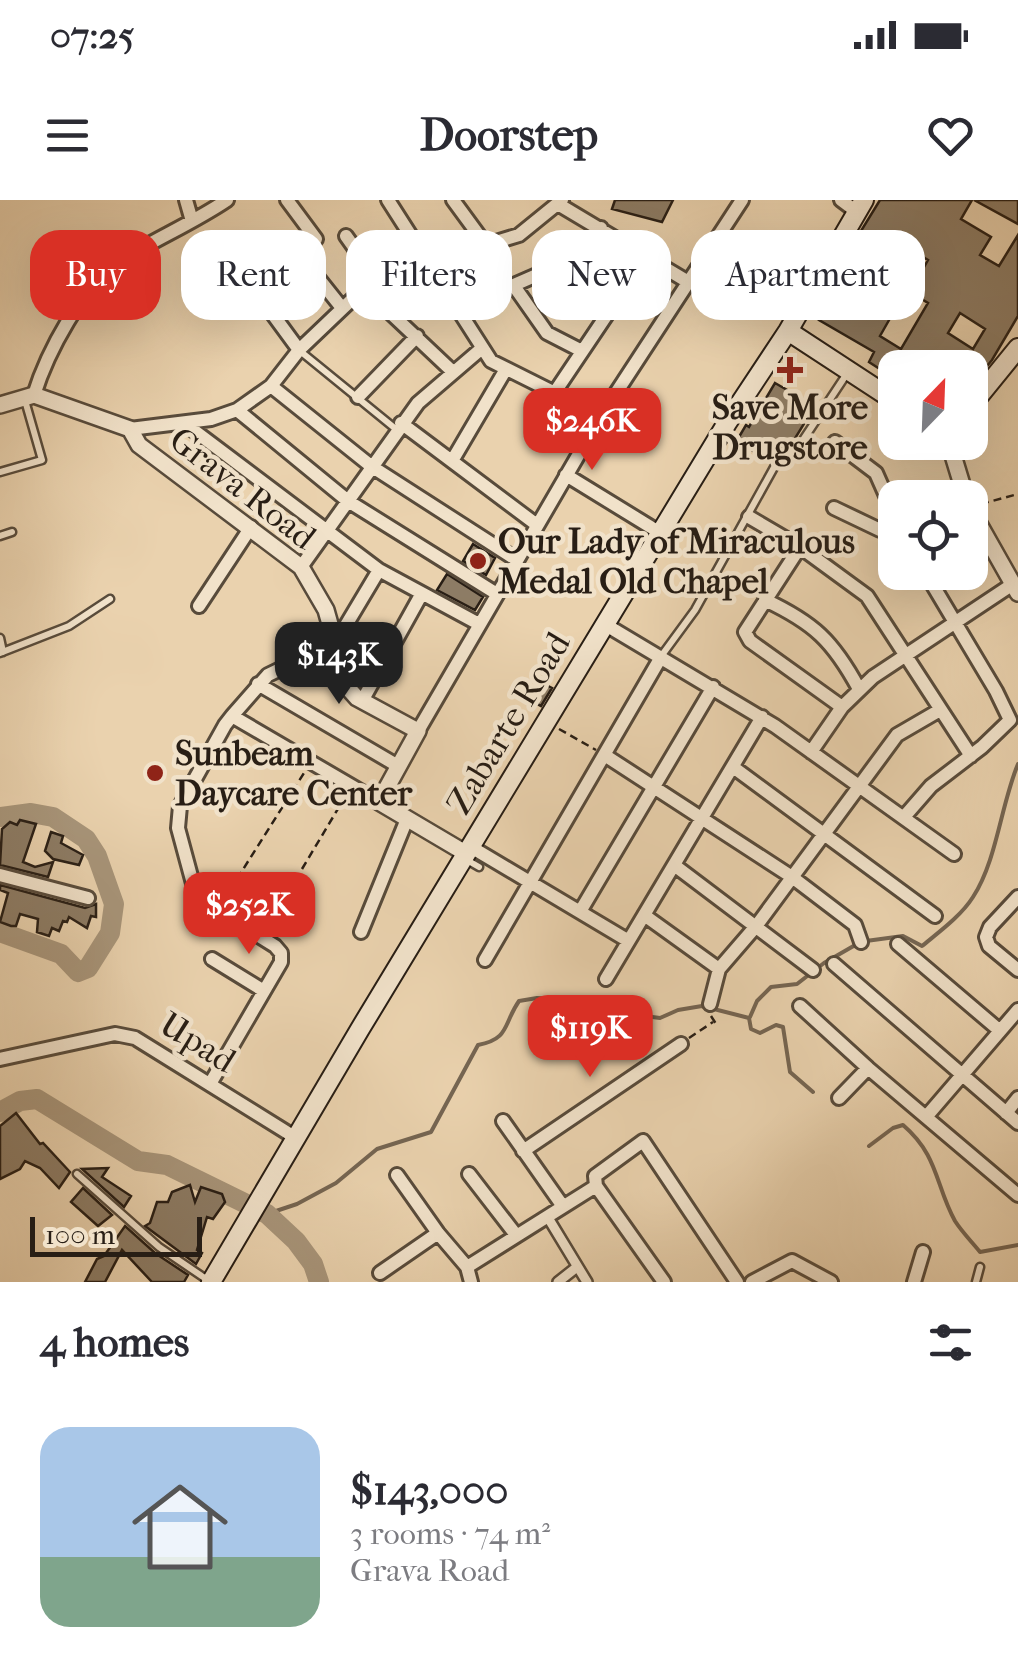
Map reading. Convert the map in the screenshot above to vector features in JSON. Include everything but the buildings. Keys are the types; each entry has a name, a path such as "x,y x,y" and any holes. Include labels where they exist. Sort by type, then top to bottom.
{"main road":[{"name":"Zabarte Road","path":"211,1282 860,206"},
{"path":"788,330 878,390"},
{"path":"988,385 1018,348"}],"street":[{"path":"186,200 192,220"},
{"path":"29,396 94,285 120,261 228,200"},
{"path":"287,200 316,239 306,248 304,259 342,308"},
{"path":"388,200 408,230"},
{"path":"453,200 475,230"},
{"path":"379,802 601,416 742,200"},
{"path":"841,200 860,206"},
{"path":"512,235 529,229 560,202 604,230"},
{"path":"671,271 690,284"},
{"path":"532,278 514,286 547,332 582,351"},
{"path":"0,406 29,396 130,429 184,423 236,410 271,386 299,350 346,304"},
{"path":"277,320 299,350"},
{"path":"399,320 452,372"},
{"path":"463,320 491,361 601,416"},
{"path":"555,392 603,320"},
{"path":"358,396 417,336"},
{"path":"301,567 418,403 482,349"},
{"path":"452,462 506,369"},
{"path":"271,386 371,466 517,560"},
{"path":"236,410 348,501 497,594"},
{"path":"184,423 379,570 480,624"},
{"path":"399,427 536,526"},
{"name":"Grava Road","path":"130,429 138,445 301,567 318,594 348,688 362,701"},
{"path":"835,442 876,472 879,480"},
{"path":"566,476 662,534"},
{"path":"834,508 878,529"},
{"path":"749,517 800,547 867,596 970,756"},
{"path":"199,606 251,527"},
{"path":"811,752 842,707 859,690 903,656 1015,589 988,540"},
{"path":"800,547 746,636 842,707"},
{"path":"210,1084 281,962 282,953 217,911 195,891 177,818 230,718 272,672 336,642 379,570"},
{"path":"904,817 931,786 1007,725 1009,717 936,590"},
{"path":"418,731 362,701 421,595"},
{"path":"765,600 820,631 859,690"},
{"path":"606,625 762,718 954,854"},
{"path":"484,960 661,658"},
{"path":"258,684 398,766"},
{"path":"581,910 713,686"},
{"path":"710,1008 718,968 757,925 897,735 940,710"},
{"path":"230,718 470,857 532,880 627,940"},
{"path":"606,978 762,718"},
{"path":"606,756 792,877 855,925 862,942"},
{"path":"733,767 935,916"},
{"path":"361,932 407,819"},
{"path":"674,865 813,970"},
{"path":"0,874 88,898"},
{"path":"1018,898 990,927 986,937 990,946 1018,970"},
{"path":"644,915 718,968"},
{"path":"898,944 999,1030"},
{"path":"212,959 264,991"},
{"path":"834,964 1018,1123"},
{"path":"800,1006 1018,1195"},
{"path":"926,1118 1018,1010"},
{"name":"Upad","path":"0,1060 115,1034 135,1038 296,1138"},
{"path":"523,1151 681,1044"},
{"path":"839,1098 868,1068"},
{"path":"1006,1113 1018,1098"},
{"path":"503,1122 562,1205"},
{"path":"664,1282 596,1186 595,1176 643,1142 737,1282"},
{"path":"398,1174 467,1277 516,1235 596,1186"},
{"path":"469,1174 516,1235"},
{"path":"548,1216 588,1282"},
{"path":"380,1272 438,1233"},
{"path":"914,1282 923,1252"},
{"path":"752,1282 792,1262 831,1282"},
{"path":"558,1282 577,1267"}],"lane":[{"path":"299,350 399,427"},
{"path":"661,658 695,610 782,453 800,446 849,371"},
{"path":"0,472 42,460 29,396"},
{"path":"0,536 12,532"},
{"path":"0,638 2,652 70,626 110,600"},
{"path":"77,1174 159,1247 211,1282"},
{"path":"976,1282 980,1267"}],"path":[{"path":"988,503 1018,494"},
{"path":"546,722 606,756"},
{"path":"217,911 310,764"},
{"path":"302,869 351,787"},
{"path":"710,1008 718,1027"},
{"path":"681,1044 713,1022"}],"waterway":[{"path":"866,941 903,936 922,946 962,911 988,866 1018,764"},
{"path":"0,817 31,813 53,817 86,839 97,856 114,904 110,933 88,968 78,972 61,954 0,932"},
{"path":"750,1017 757,1001 771,987 797,984 857,944"},
{"path":"267,1214 297,1204 336,1183 377,1149 431,1132 478,1045 501,1035 519,1001 597,1001 637,1015 660,1018 702,1006 749,1018"},
{"path":"749,1018 751,1029 760,1033 776,1025 783,1027 790,1072 813,1092"},
{"path":"0,1112 20,1101 37,1099 138,1161 167,1165 267,1214 296,1241 313,1264 319,1282"},
{"path":"869,1146 903,1125 924,1148 948,1208 980,1252 1018,1245"}],"place":[{"name":"Save More Drugstore","path":"790,370"},
{"name":"Our Lady of Miraculous Medal Old Chapel","path":"478,561"},
{"name":"Sunbeam Daycare Center","path":"155,773"}]}
